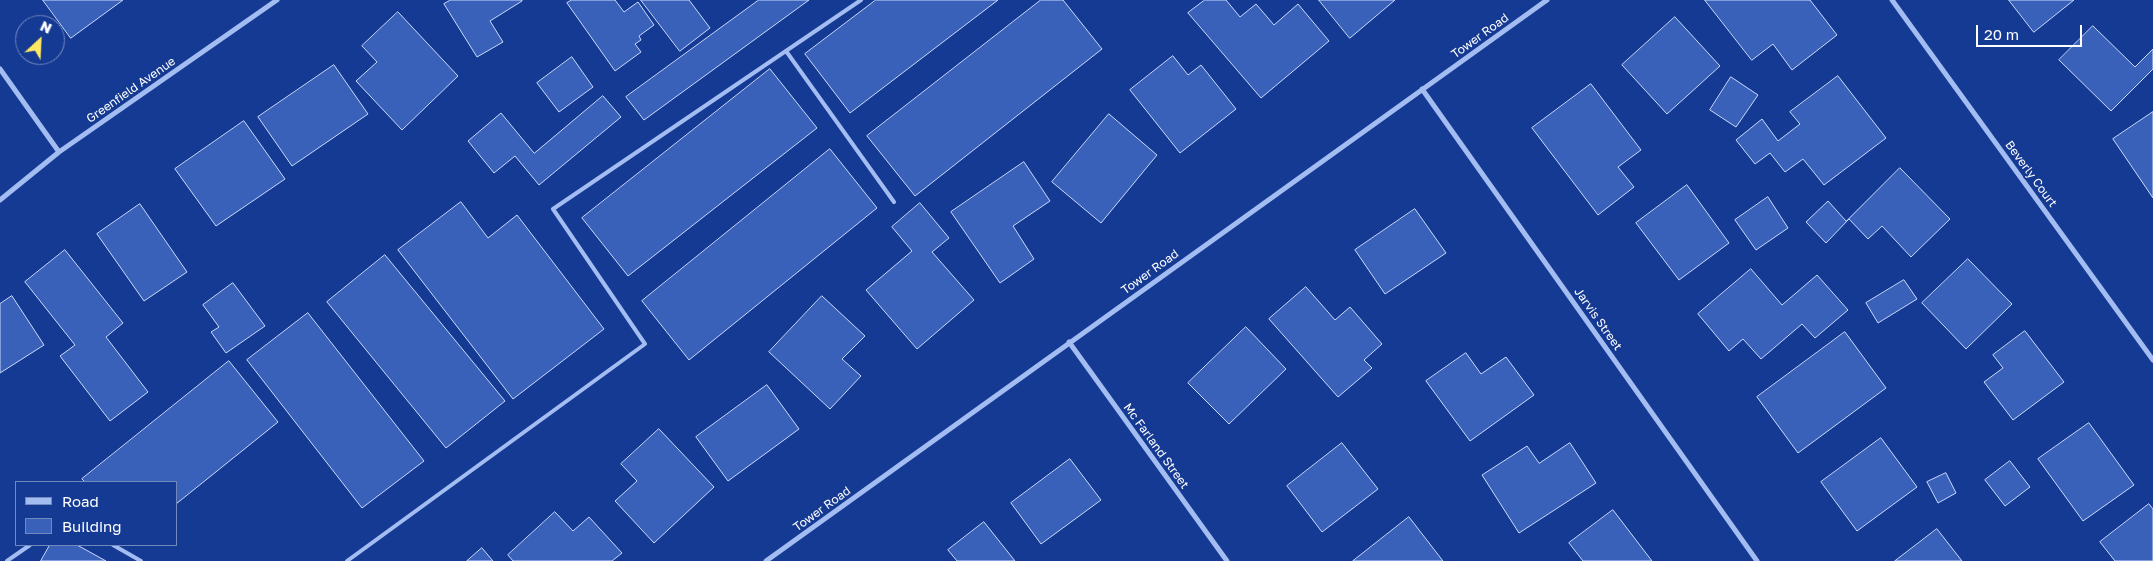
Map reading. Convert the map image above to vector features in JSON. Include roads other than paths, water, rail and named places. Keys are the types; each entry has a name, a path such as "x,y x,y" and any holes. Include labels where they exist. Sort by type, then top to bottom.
{"street":[{"name":"Greenfield Avenue","path":"0,200 59,152 277,0"},
{"name":"Tower Road","path":"766,561 1547,0"},
{"name":"Beverly Court","path":"1892,0 2153,360"},
{"path":"0,69 59,152"},
{"name":"Jarvis Street","path":"1422,90 1757,561"},
{"name":"Mc Farland Street","path":"1069,342 1227,561"}],"lane":[{"path":"347,561 645,344 553,210 861,0"},
{"path":"786,51 894,202"},
{"path":"8,561 29,546"},
{"path":"115,546 141,561"}]}
